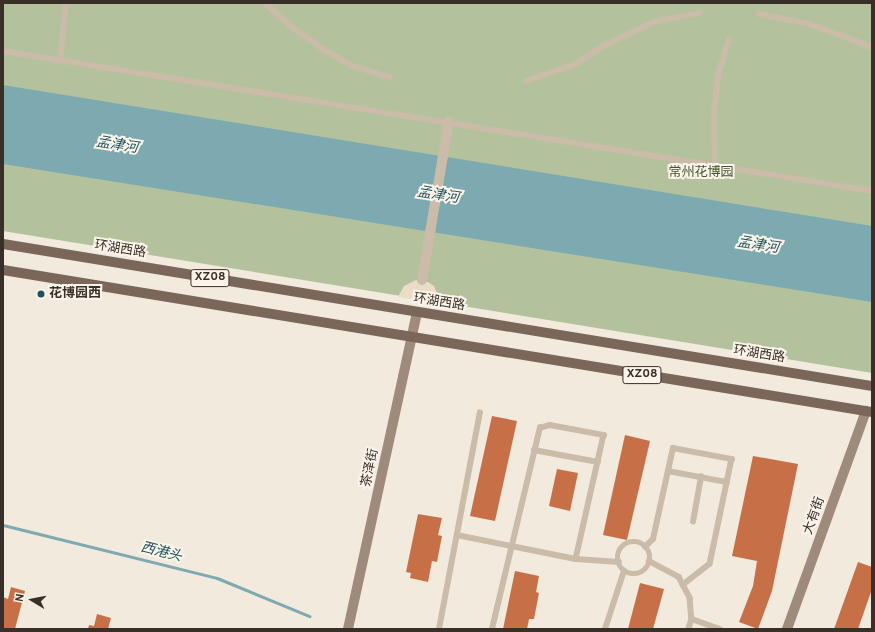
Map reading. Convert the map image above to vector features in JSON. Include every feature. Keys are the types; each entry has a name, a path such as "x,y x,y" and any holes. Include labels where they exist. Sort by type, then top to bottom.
{"main road":[{"name":"环湖西路","path":"3,244 417,313 872,386"},
{"name":"XZ08","path":"3,270 869,412"}],"street":[{"path":"422,280 448,126"},
{"name":"茶泽街","path":"348,629 417,313"},
{"name":"大有街","path":"787,629 869,412"}],"lane":[{"path":"60,60 66,3"},
{"path":"265,3 288,24 323,49 353,66 389,77"},
{"path":"526,81 576,64 607,44 654,22 699,14"},
{"path":"759,14 810,24 872,47"},
{"path":"715,166 714,111 720,72 729,40"},
{"path":"3,51 448,126 872,191"},
{"path":"439,629 480,413"},
{"path":"492,629 510,545 540,428 550,426 604,435 576,559"},
{"path":"645,547 653,539 673,448 732,459 710,564 683,585"},
{"path":"534,450 598,462"},
{"path":"668,471 727,482"},
{"path":"693,522 701,477"},
{"path":"457,535 576,559 619,562"},
{"path":"605,629 624,571 619,562 620,552 626,545 636,543 645,547"},
{"path":"645,547 649,561 678,577 690,598 692,619 689,629"},
{"path":"624,571 639,573 649,561"},
{"path":"692,619 720,629"}],"green space":[{"name":"常州花博园","path":"3,3 872,3 872,373 3,231"}],"shaded area":[{"path":"416,280 428,282 434,286 439,298 439,304 398,297 404,286"}],"water":[{"name":"孟津河","path":"3,85 872,226 872,302 3,164"}],"building":[{"path":"492,416 517,421 495,521 470,516"},
{"path":"625,435 650,441 627,540 603,535"},
{"path":"753,456 798,464 772,591 758,629 739,622 753,586 757,561 732,556"},
{"path":"557,469 578,473 570,511 549,506"},
{"path":"418,514 442,518 438,535 442,536 437,562 432,561 428,582 410,578 411,573 406,572"},
{"path":"858,562 872,567 872,589 858,629 834,629"},
{"path":"515,571 539,576 536,592 539,593 534,619 529,619 527,629 503,629"},
{"path":"640,583 664,589 653,629 628,629"},
{"path":"11,587 25,591 15,629 3,629 3,597 8,599"},
{"path":"97,614 111,618 108,629 88,629 89,625 94,626"}],"waterway":[{"name":"西港头","path":"3,525 217,578 309,616"}],"place":[{"name":"花博园西","path":"41,294"}]}
